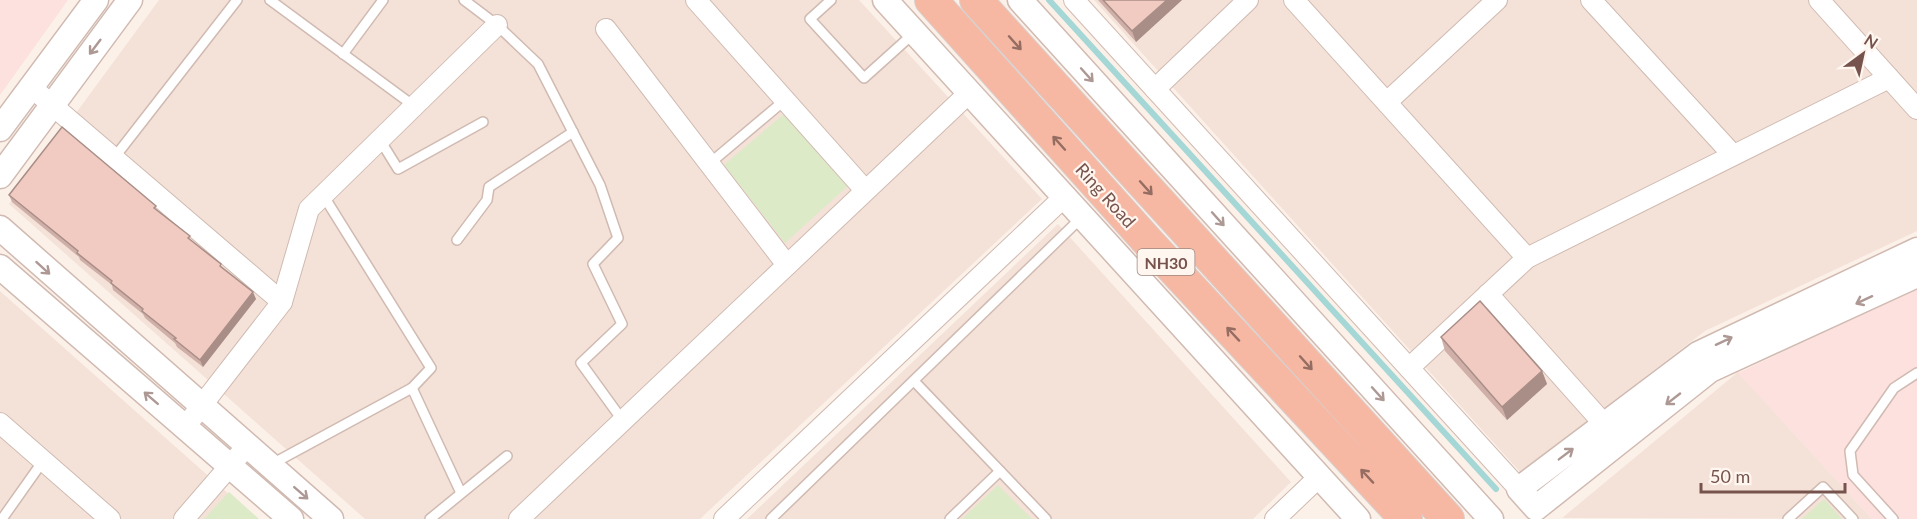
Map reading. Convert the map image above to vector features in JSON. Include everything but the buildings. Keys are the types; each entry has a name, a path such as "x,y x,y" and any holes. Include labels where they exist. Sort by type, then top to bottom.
{"highway":[{"name":"Ring Road","path":"931,0 1149,243 1406,519"},
{"name":"Ring Road","path":"976,0 1448,519"}],"street":[{"path":"0,129 96,0"},
{"path":"0,176 130,0"},
{"path":"696,0 865,190"},
{"path":"885,0 1358,519"},
{"path":"1020,0 1491,519"},
{"path":"1074,0 1541,514 1710,370 1917,275"},
{"path":"1155,89 1248,0"},
{"path":"1294,0 1527,258"},
{"path":"1387,102 1497,0"},
{"path":"1591,0 1733,155"},
{"path":"1819,0 1917,109"},
{"path":"185,427 282,302 309,209 497,25"},
{"path":"606,29 787,265"},
{"path":"1409,368 1527,258 1889,78"},
{"path":"31,87 282,302"},
{"path":"519,519 969,93"},
{"path":"724,519 1064,197"},
{"path":"0,228 331,519"},
{"path":"1519,489 1698,354 1917,250"},
{"path":"0,267 291,519"},
{"path":"1488,294 1604,424"},
{"path":"0,423 110,519"},
{"path":"184,519 247,446"},
{"path":"1275,519 1319,477"}],"lane":[{"path":"114,158 237,0"},
{"path":"270,0 414,106"},
{"path":"343,54 383,0"},
{"path":"464,0 497,25 538,64 600,185 618,238 593,264 622,324 581,363 622,421"},
{"path":"831,0 810,19 864,78 914,33"},
{"path":"709,164 785,100"},
{"path":"380,140 398,169 483,122"},
{"path":"457,240 487,200 489,187 573,132"},
{"path":"269,465 412,387 431,368 323,195"},
{"path":"771,519 1082,217"},
{"path":"1893,519 1853,476 1850,451 1894,388 1917,373"},
{"path":"914,381 1046,519"},
{"path":"412,387 461,493"},
{"path":"430,519 507,456"},
{"path":"2,519 43,461"},
{"path":"950,519 1000,471"},
{"path":"1788,519 1823,487 1853,519"}],"shaded area":[{"path":"0,0 68,0 0,95"},
{"path":"159,0 859,0 1042,199 700,519 365,519 9,204"},
{"path":"1094,0 1917,0 1917,231 1705,331 1520,472"},
{"path":"1058,224 1291,482 1253,519 747,519"},
{"path":"1917,289 1917,519 1872,519 1738,373"},
{"path":"0,291 257,519 0,519"},
{"path":"1738,372 1872,519 1562,518"}],"green space":[{"path":"785,113 849,185 785,243 724,165"},
{"path":"998,485 1032,519 962,519"},
{"path":"229,492 259,519 204,519"},
{"path":"1824,499 1842,519 1802,519"}],"waterway":[{"path":"1049,0 1496,489"}]}
